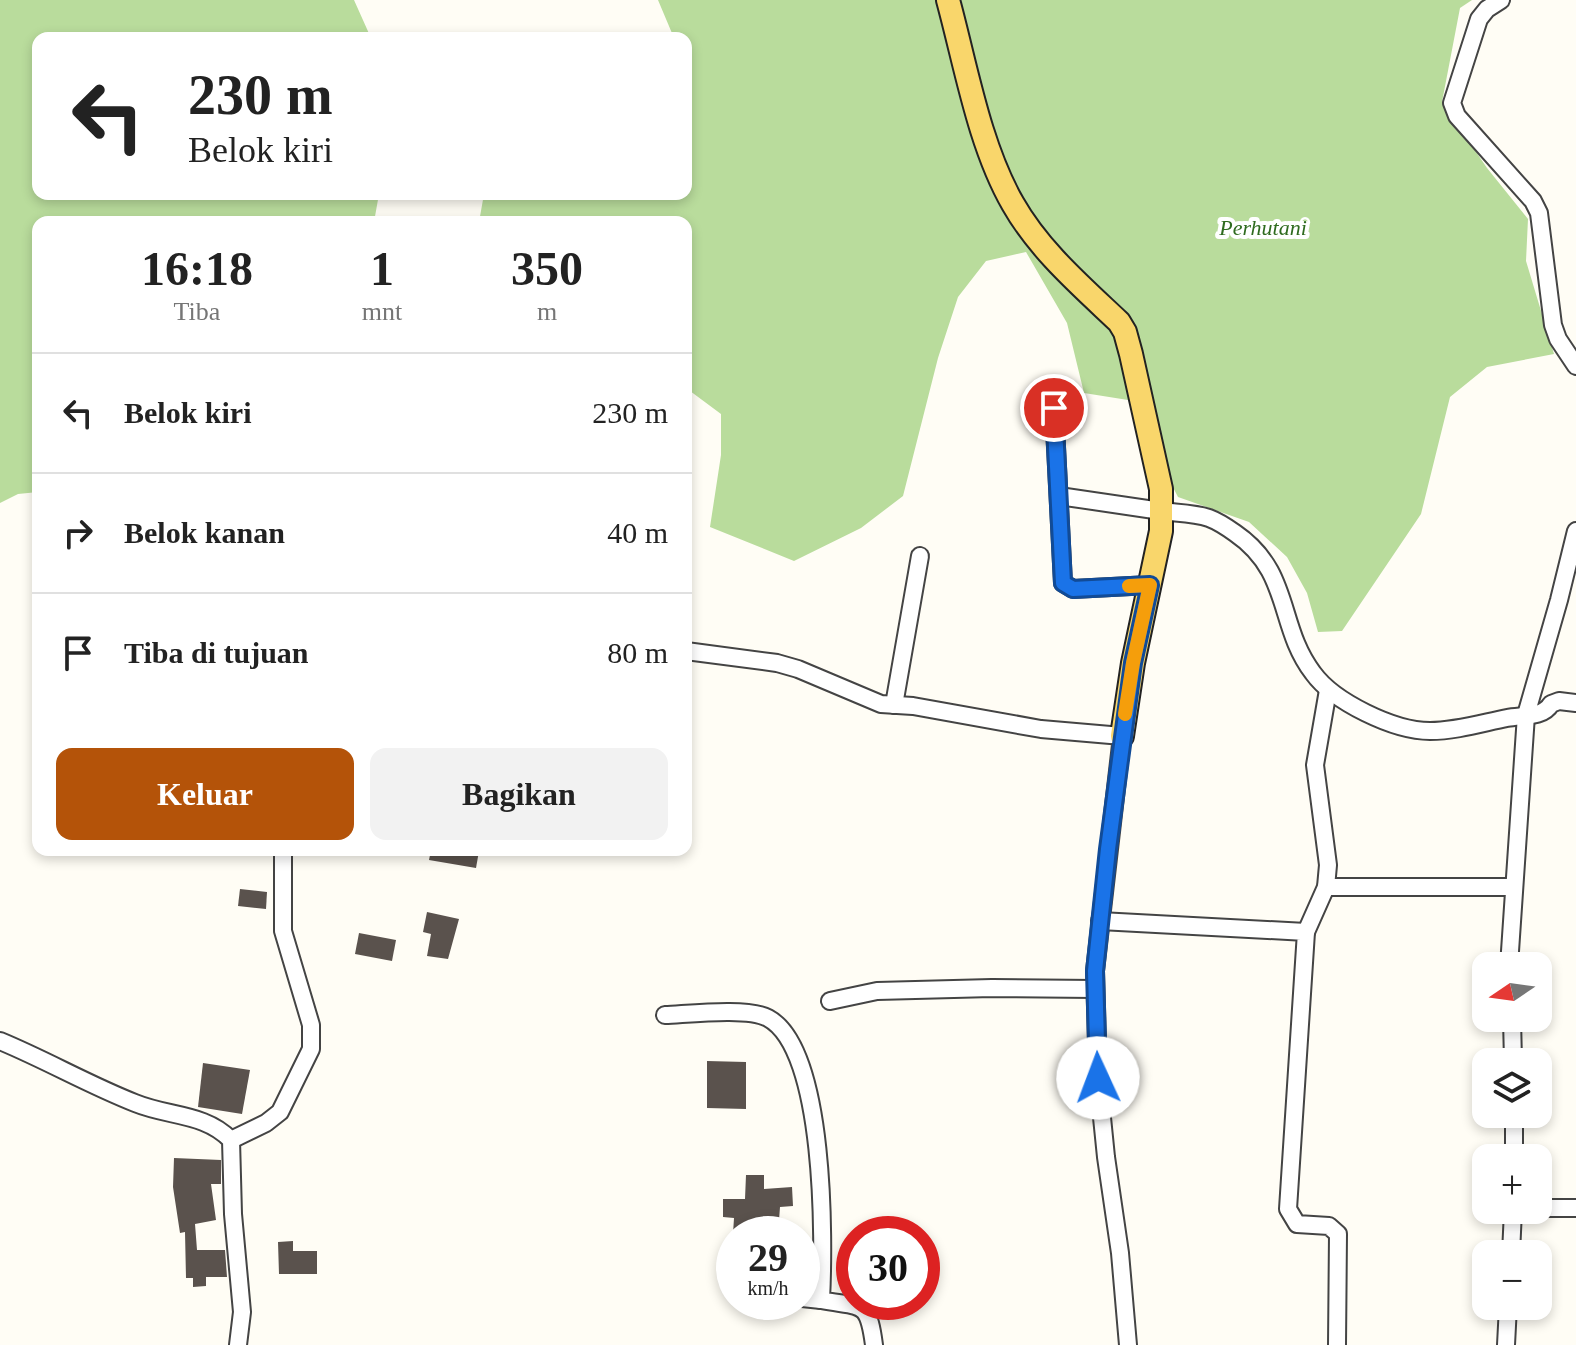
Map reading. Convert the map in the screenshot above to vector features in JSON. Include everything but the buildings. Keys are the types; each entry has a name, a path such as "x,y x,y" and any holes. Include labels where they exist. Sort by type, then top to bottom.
{"main road":[{"path":"948,0 983,131 1013,204 1060,265 1119,322 1125,332 1161,489 1163,512 1122,736"}],"street":[{"path":"1501,0 1479,19 1452,103 1457,116 1533,201 1539,213 1553,325 1558,339 1576,366"},
{"path":"1054,408 1062,578 1067,587 1150,585"},
{"path":"1059,496 1208,517 1235,533 1262,555 1275,577 1301,651 1312,672 1328,690 1386,721 1427,731 1463,728 1544,713 1551,704 1559,701 1576,703"},
{"path":"1510,952 1526,715 1576,531"},
{"path":"894,705 920,556"},
{"path":"692,652 777,663 881,704 1016,726 1122,736 1095,989 1098,1078 1128,1345"},
{"path":"1328,690 1315,765 1328,865 1326,887 1306,932 1288,1209 1297,1224 1329,1226 1338,1234 1337,1345"},
{"path":"231,1140 266,1123 280,1112 311,1049 311,1025 283,931 283,856"},
{"path":"1326,887 1514,887"},
{"path":"1100,921 1306,932"},
{"path":"830,1001 877,991 1095,989"},
{"path":"665,1015 759,1015 775,1023 789,1040 809,1097 821,1174 824,1246 821,1300 865,1309 874,1345"},
{"path":"0,1041 137,1104 211,1124 231,1140 233,1214 242,1312 238,1345"},
{"path":"1552,1208 1576,1208"},
{"path":"1506,1345 1507,1320"}],"green space":[{"path":"0,0 354,0 368,32 32,32 32,200 378,200 375,216 32,216 32,493 18,494 0,503"},
{"name":"Perhutani","path":"658,0 1472,0 1460,8 1442,102 1487,168 1528,219 1526,261 1554,354 1487,367 1450,397 1421,514 1342,631 1318,632 1307,593 1287,557 1249,522 1178,497 1128,400 1084,393 1067,323 1026,252 986,261 958,297 938,358 903,496 861,528 794,561 710,527 721,455 721,414 692,392 692,216 480,216 483,200 692,200 692,32 671,32"}],"slow traffic":[{"path":"1125,714 1150,585 1129,586"}],"route":[{"path":"1054,408 1063,583 1073,589 1150,585 1133,663 1112,811 1095,971 1098,1078"}]}
